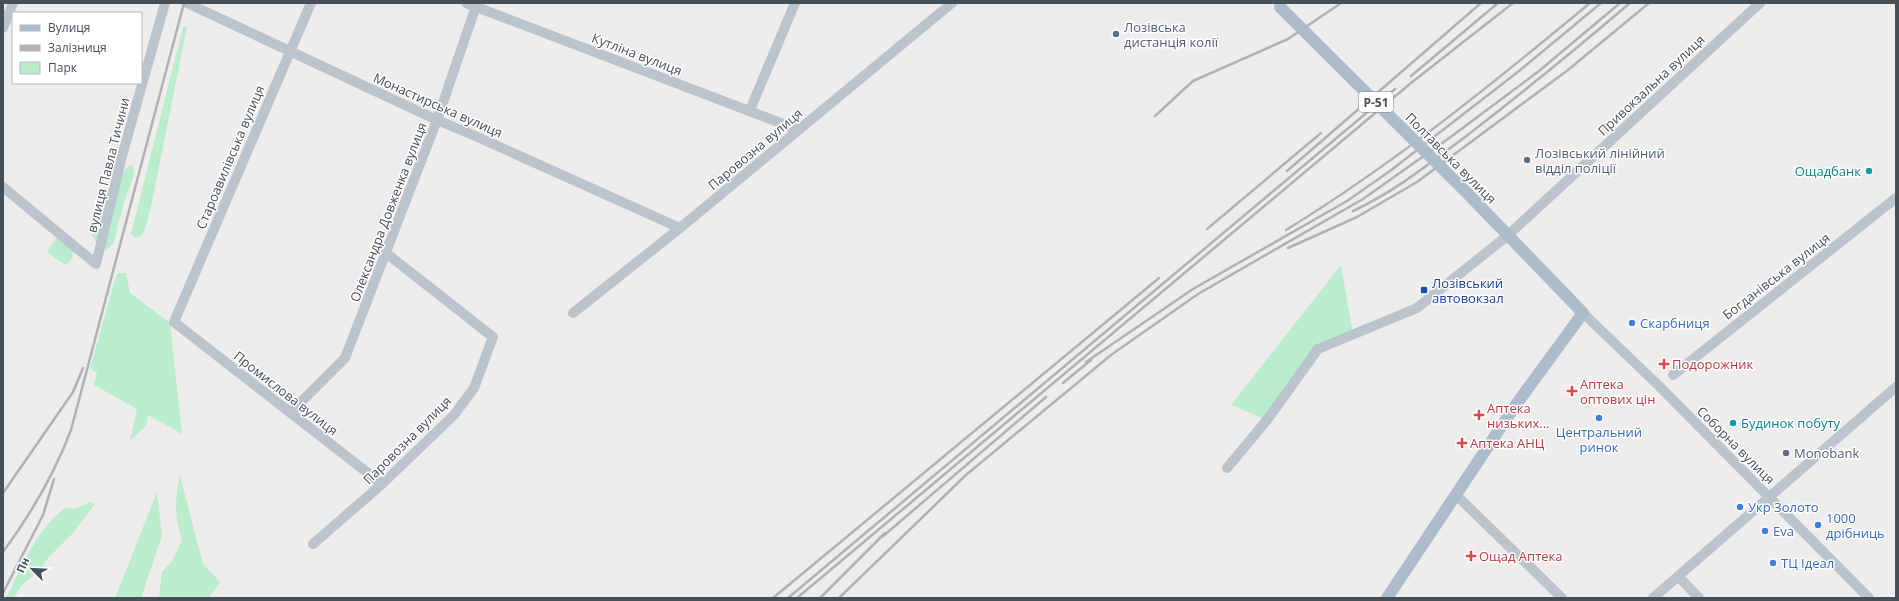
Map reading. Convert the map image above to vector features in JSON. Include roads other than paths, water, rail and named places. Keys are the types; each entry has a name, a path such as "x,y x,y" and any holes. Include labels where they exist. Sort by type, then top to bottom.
{"main road":[{"name":"Полтавська вулиця","path":"1277,5 1471,197 1583,313"},
{"path":"1387,598 1515,406 1583,313"}],"street":[{"path":"3,28 13,3"},
{"name":"вулиця Павла Тичини","path":"3,187 96,264 122,156 165,3"},
{"name":"Монастирська вулиця","path":"187,3 437,120 479,137 680,228"},
{"name":"Староавилівська вулиця","path":"174,322 311,3"},
{"path":"750,110 795,3"},
{"name":"Паровозна вулиця","path":"573,313 680,228 952,3"},
{"name":"Привокзальна вулиця","path":"1227,468 1267,420 1318,349 1417,308 1507,236 1760,3"},
{"name":"Кутліна вулиця","path":"473,4 799,130"},
{"name":"Олександра Довженка вулиця","path":"291,412 345,358 437,120 473,4"},
{"name":"Богданівська вулиця","path":"1673,375 1896,198"},
{"name":"Паровозна вулиця","path":"313,544 382,484 454,415 474,388 494,337 386,253"},
{"name":"Соборна вулиця","path":"1583,313 1659,386 1869,598"},
{"name":"Промислова вулиця","path":"174,322 382,484"},
{"path":"1653,598 1768,496 1896,387"},
{"path":"1456,495 1562,598"},
{"path":"1678,576 1699,598"}],"railway":[{"path":"3,552 41,494 57,463 71,430 184,3"},
{"path":"1155,116 1193,81 1288,39 1341,3"},
{"path":"1287,171 1481,3"},
{"path":"1411,76 1498,3"},
{"path":"797,598 1411,83 1513,3"},
{"path":"1286,230 1366,178 1442,122 1590,3"},
{"path":"1086,362 1193,289 1347,201 1390,171 1519,71 1601,3"},
{"path":"839,598 966,475 1111,355 1198,294 1363,199 1452,136 1539,71 1620,3"},
{"path":"1353,211 1383,195 1411,177 1486,121 1630,3"},
{"path":"1288,248 1357,217 1417,182 1568,70 1649,3"},
{"path":"788,598 1395,89"},
{"path":"1207,229 1321,133"},
{"path":"773,598 1159,278"},
{"path":"1063,383 1091,360"},
{"path":"3,493 73,392 83,368"},
{"path":"882,537 1046,397"},
{"path":"3,593 43,515 54,479"},
{"path":"820,598 885,533"}],"place":[{"name":"Лозівська дистанція колії","path":"1116,34"},
{"name":"Лозівський лінійний відділ поліції","path":"1527,160"},
{"name":"Ощадбанк","path":"1869,171"},
{"name":"Лозівський автовокзал","path":"1424,290"},
{"name":"Скарбниця","path":"1632,323"},
{"name":"Подорожник","path":"1664,364"},
{"name":"Аптека оптових цін","path":"1572,391"},
{"name":"Аптека низьких...","path":"1479,415"},
{"name":"Центральний ринок","path":"1599,418"},
{"name":"Будинок побуту","path":"1733,423"},
{"name":"Аптека АНЦ","path":"1462,443"},
{"name":"Monobank","path":"1786,453"},
{"name":"Укр Золото","path":"1740,507"},
{"name":"1000 дрібниць","path":"1818,525"},
{"name":"Eva","path":"1765,531"},
{"name":"Ощад Аптека","path":"1471,556"},
{"name":"ТЦ Ідеал","path":"1773,563"}]}
